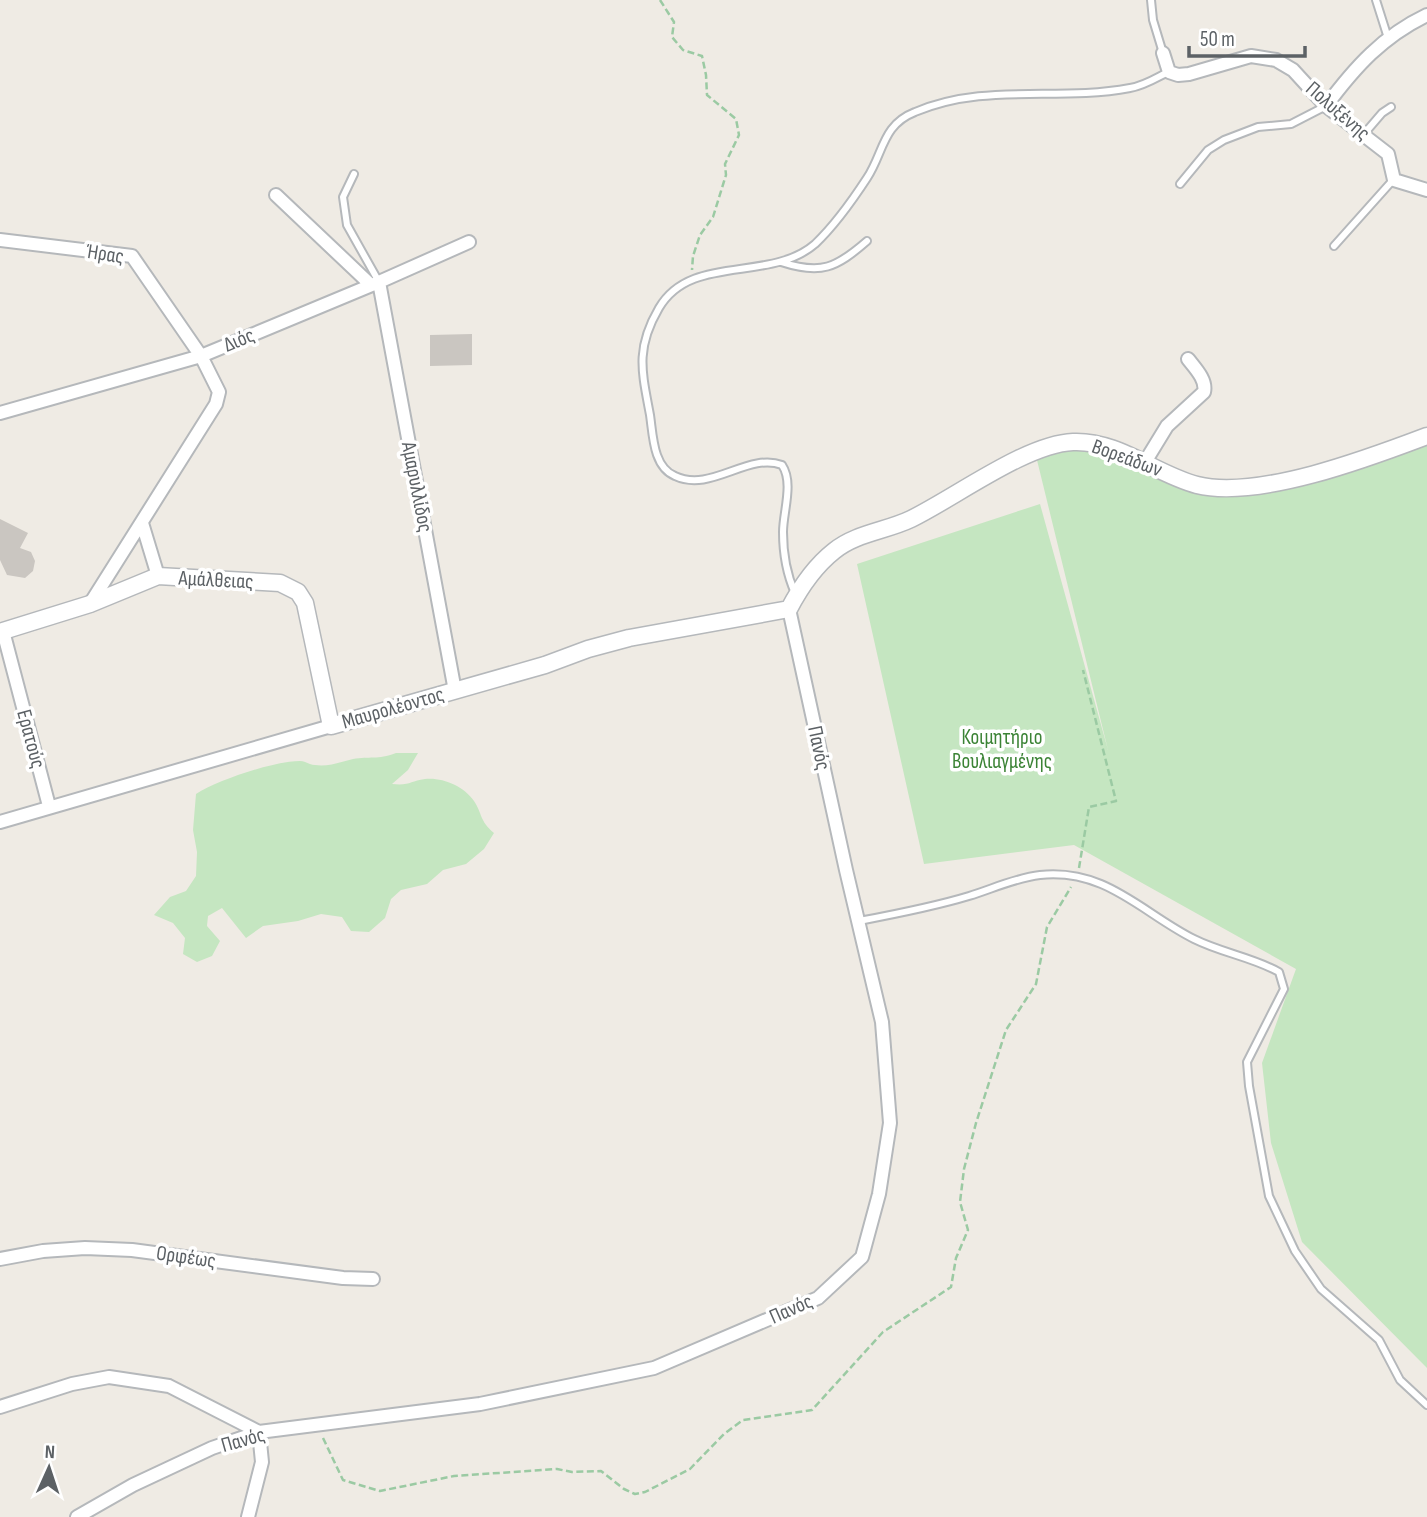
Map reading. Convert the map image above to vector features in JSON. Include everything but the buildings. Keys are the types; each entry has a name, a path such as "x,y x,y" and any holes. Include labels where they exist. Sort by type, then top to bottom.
{"street":[{"path":"1326,106 1351,72 1388,38 1400,28 1427,15"},
{"path":"1163,53 1169,72"},
{"name":"Πολυξένης","path":"1169,72 1183,75 1242,57 1267,57 1293,70 1326,106 1390,157 1394,180"},
{"path":"1394,180 1427,190"},
{"path":"275,195 375,284"},
{"name":"Ήρας","path":"0,240 132,256 201,356 219,392 216,404 89,604"},
{"name":"Διός","path":"0,412 201,356 375,284 468,242"},
{"name":"Αμαρυλλίδος","path":"375,284 455,691"},
{"path":"1144,462 1167,426 1204,392 1205,385 1188,359"},
{"name":"Βορεάδων","path":"792,602 820,564 848,542 911,519 1037,450 1059,443 1090,442 1197,485 1248,486 1303,476 1362,460 1427,436"},
{"path":"142,523 158,576"},
{"name":"Αμάλθειας","path":"1,632 89,604 158,576 280,583 298,592 305,603 331,726"},
{"name":"Μαυρολέοντος","path":"0,822 545,666 588,649 792,602"},
{"name":"Πανός","path":"77,1517 133,1485 212,1448 259,1432 480,1404 654,1368 818,1298 862,1257 879,1194 890,1123 882,1022 846,870 792,602"},
{"name":"Ερατούς","path":"1,632 49,806"},
{"name":"Ορφέως","path":"0,1259 43,1251 85,1248 342,1278 373,1279"},
{"path":"0,1407 72,1384 110,1377 169,1385 259,1432 262,1462 248,1517"}],"lane":[{"path":"1151,0 1153,20 1163,53"},
{"path":"1376,0 1388,38"},
{"path":"792,602 783,533 788,478 782,465 765,462 716,478 694,480 675,476 664,468 656,454 641,352 650,323 663,302 681,283 780,262 813,246 835,222 869,176 888,134 899,120 908,115 945,102 982,94 1073,94 1129,89 1169,72"},
{"path":"1181,184 1204,154 1218,144 1258,127 1291,124 1326,106"},
{"path":"1364,134 1382,113 1391,107"},
{"path":"354,174 343,197 345,216 375,284"},
{"path":"1334,246 1394,180"},
{"path":"780,262 819,270 840,262 867,241"},
{"path":"859,921 937,905 1009,882 1041,875 1077,876 1105,884 1193,939 1225,953 1258,960 1279,972 1284,989 1247,1062 1269,1196 1295,1251 1321,1289 1379,1340 1400,1380 1427,1405"}],"path":[{"path":"660,0 674,22 671,37 684,50 702,56 707,95 736,119 739,135 724,164 726,175 713,217 696,245 692,279"},
{"path":"1077,876 1089,807 1116,801 1083,670"}],"green space":[{"name":"Κοιμητήριο Βουλιαγμένης","path":"1427,432 1427,1368 1302,1242 1271,1143 1262,1063 1296,969 1074,845 924,864 857,564 1040,504 1108,750 1036,456 1090,447 1196,491 1257,491"},
{"path":"396,753 418,753 408,770 392,784 438,779 459,787 470,796 494,833 484,849 466,864 443,870 427,884 401,890 391,899 385,918 369,932 351,931 342,917 321,914 298,921 263,926 246,938 222,908 208,916 207,926 220,941 212,956 197,962 183,954 185,938 173,923 154,915 170,897 186,891 196,876 197,852 193,830 196,794 232,777 276,764 300,761 325,765"}]}
